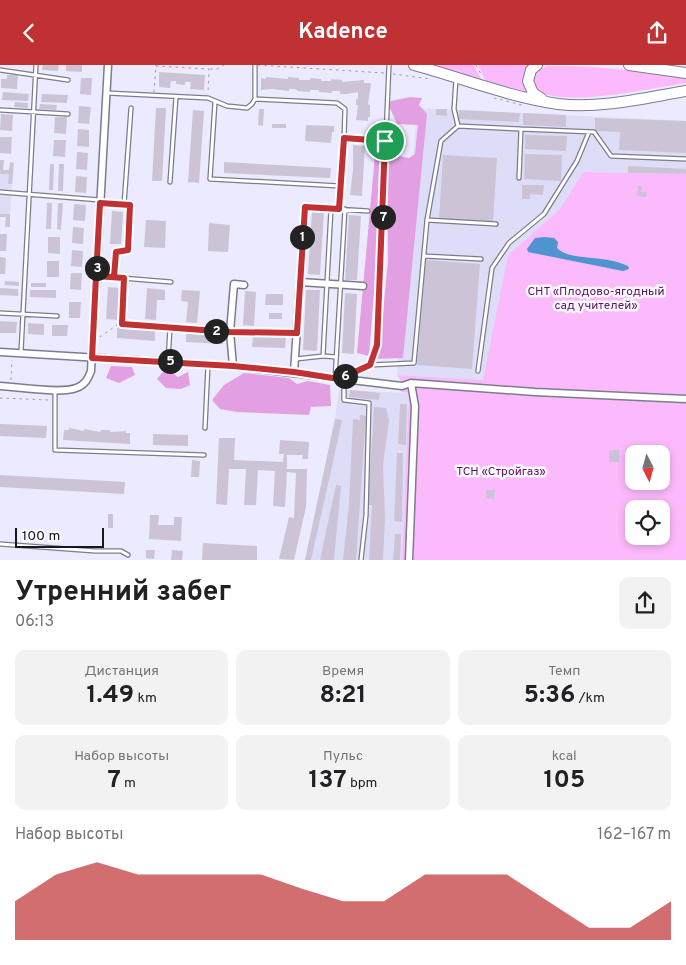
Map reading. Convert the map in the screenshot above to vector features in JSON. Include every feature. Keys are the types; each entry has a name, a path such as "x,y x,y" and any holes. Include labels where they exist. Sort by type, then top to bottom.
{"main road":[{"path":"414,65 509,94 578,105 600,104 686,91"},
{"path":"537,65 531,70 528,81 529,87 533,93 545,101"},
{"path":"629,65 660,67 686,73"}],"street":[{"path":"0,387 55,390 76,389 88,379 91,371 108,65"},
{"path":"294,372 300,282 363,286"},
{"path":"233,366 230,332 234,284 244,285"},
{"path":"0,352 233,366 402,386 411,383 535,393 686,399"},
{"path":"408,560 415,406 411,383"}],"lane":[{"path":"21,353 36,65"},
{"path":"107,93 208,98 227,106 247,108 255,99 256,65"},
{"path":"370,365 377,345 388,65"},
{"path":"0,70 68,80"},
{"path":"456,77 454,109 458,126"},
{"path":"170,182 176,97"},
{"path":"255,99 337,103 345,109 339,209"},
{"path":"215,102 210,179 340,186"},
{"path":"124,205 131,108"},
{"path":"1,110 68,114"},
{"path":"339,379 370,365 414,363 428,219 441,141 458,126 589,132 594,133 611,155 686,159"},
{"path":"519,178 521,129"},
{"path":"478,371 492,268 509,243 544,214 577,161 589,132"},
{"path":"344,138 385,141"},
{"path":"0,192 130,205 128,250 116,252 114,277"},
{"path":"300,282 305,207 368,211"},
{"path":"323,356 331,209"},
{"path":"345,209 336,357 344,400 369,403 366,515 361,560"},
{"path":"428,219 496,224"},
{"path":"424,256 481,259"},
{"path":"96,276 171,282"},
{"path":"124,278 122,324 230,332 297,333"},
{"path":"0,313 57,317"},
{"path":"168,361 170,328"},
{"path":"296,359 323,356 336,357"},
{"path":"205,429 208,364"},
{"path":"55,390 55,450 204,455"},
{"path":"0,544 95,551 121,551 128,555"}],"path":[{"path":"153,95 156,66 187,66 217,69 224,65"},
{"path":"256,65 388,73"},
{"path":"476,65 484,82"},
{"path":"208,98 209,69"},
{"path":"93,343 118,324 122,324"},
{"path":"11,380 12,360"},
{"path":"10,391 10,399"},
{"path":"0,399 55,401"}],"shaded area":[{"path":"410,97 422,98 419,105 427,114 403,358 374,359 380,344 388,261 387,158 393,155 409,158 415,154 418,125 397,124 389,106 391,101"},
{"path":"417,108 686,121 686,174 583,172 560,209 508,255 484,380 397,375"},
{"path":"376,144 384,163 369,356 357,353"},
{"path":"0,174 13,174 10,214 0,214"},
{"path":"111,366 132,367 135,375 119,383 106,378"},
{"path":"166,368 178,377 188,372 190,385 181,389 166,388 157,379"},
{"path":"244,373 289,378 297,384 308,381 330,385 331,406 311,407 309,415 237,412 220,409 212,400 224,385"},
{"path":"339,390 409,393 402,560 305,560 335,419"}],"green space":[{"path":"431,65 474,65 482,81"},
{"path":"478,65 529,65 525,72 524,80 529,95 486,82"},
{"path":"547,66 581,66 635,71 686,78 686,83 613,95 573,98 556,97 541,92 532,83 535,72"},
{"path":"583,172 686,174 686,560 402,560 409,393 402,392 402,384 397,375 483,380 508,255 560,209"}],"water":[{"path":"535,238 554,238 558,242 557,248 562,252 615,261 628,266 629,269 623,271 528,252 527,249"}],"building":[{"path":"43,65 59,65 58,71 42,70"},
{"path":"66,65 82,65 82,72 66,71"},
{"path":"159,72 205,75 204,90 190,89 191,82 185,82 185,85 176,84 176,81 171,81 170,88 159,87"},
{"path":"7,75 18,75 17,89 1,88 1,79 7,79"},
{"path":"266,77 299,78 299,80 310,80 310,78 321,79 321,81 331,81 331,79 342,80 342,82 364,80 364,83 371,83 368,104 370,105 370,117 368,117 368,121 356,120 358,92 340,94 340,91 332,91 332,93 319,92 319,90 310,90 310,92 293,89 289,89 289,91 261,90 261,78 266,79"},
{"path":"81,78 92,78 91,95 80,94"},
{"path":"3,92 29,94 28,101 2,100"},
{"path":"42,94 68,95 67,103 41,102"},
{"path":"15,102 28,103 28,108 14,107"},
{"path":"40,104 57,105 56,110 39,109"},
{"path":"79,106 91,107 89,124 78,123"},
{"path":"156,108 166,108 162,181 152,181"},
{"path":"259,109 264,109 263,126 258,125"},
{"path":"436,109 447,109 447,116 436,115"},
{"path":"193,110 204,111 199,183 188,182"},
{"path":"459,110 520,113 519,122 458,119"},
{"path":"523,113 566,115 566,127 523,125"},
{"path":"1,114 13,115 12,131 0,130"},
{"path":"55,117 67,117 66,134 54,133"},
{"path":"595,118 686,121 686,153 619,150 620,132 595,131"},
{"path":"272,124 286,124 286,128 272,128"},
{"path":"306,125 334,126 331,143 305,141"},
{"path":"78,129 89,130 89,147 77,146"},
{"path":"525,135 567,136 566,151 525,149"},
{"path":"0,137 12,137 11,154 0,153"},
{"path":"54,140 66,140 65,157 53,156"},
{"path":"353,145 365,146 362,196 350,195"},
{"path":"77,152 88,153 87,170 76,169"},
{"path":"525,154 562,155 561,181 524,179"},
{"path":"443,155 497,158 493,222 439,219"},
{"path":"0,160 4,160 3,170 9,170 10,162 14,163 12,184 8,184 9,174 0,174"},
{"path":"224,162 331,168 330,178 224,173"},
{"path":"50,164 54,164 53,190 49,190"},
{"path":"59,164 64,164 63,191 58,191"},
{"path":"628,166 686,169 686,174 628,173"},
{"path":"76,176 87,177 86,193 75,192"},
{"path":"522,185 544,185 543,195 530,194 530,199 522,199"},
{"path":"638,185 642,186 641,192 646,192 646,197 637,196"},
{"path":"47,203 52,203 51,229 46,229"},
{"path":"58,203 63,203 61,230 57,229"},
{"path":"74,204 86,205 85,221 73,220"},
{"path":"112,211 123,212 121,244 110,244"},
{"path":"312,211 324,212 320,275 308,274"},
{"path":"0,214 10,214 10,227 5,227 6,217 0,217"},
{"path":"349,215 361,216 357,280 345,280"},
{"path":"146,220 166,221 165,248 144,247"},
{"path":"209,223 230,225 228,252 208,251"},
{"path":"73,227 84,228 83,244 72,243"},
{"path":"0,234 7,234 6,251 0,251"},
{"path":"48,237 60,237 60,254 48,253"},
{"path":"72,250 83,251 82,267 71,266"},
{"path":"0,257 6,258 5,274 0,274"},
{"path":"426,260 480,264 472,369 417,365"},
{"path":"47,261 59,261 59,277 47,277"},
{"path":"71,273 82,273 81,290 70,289"},
{"path":"5,281 19,282 19,286 4,285"},
{"path":"31,283 46,283 46,287 31,287"},
{"path":"108,287 120,288 118,320 106,319"},
{"path":"0,288 18,289 18,296 0,295"},
{"path":"147,288 165,290 165,300 157,300 156,320 145,319"},
{"path":"30,290 56,290 56,298 30,297"},
{"path":"182,290 200,291 197,323 186,322 188,302 181,301"},
{"path":"306,290 320,290 317,351 303,350"},
{"path":"245,291 256,292 254,326 243,325"},
{"path":"345,293 357,294 354,354 342,353"},
{"path":"266,294 283,294 283,305 265,305"},
{"path":"69,302 81,302 80,318 69,318"},
{"path":"269,313 282,313 282,319 269,319"},
{"path":"0,321 17,322 16,333 0,333"},
{"path":"28,323 44,324 44,335 28,334"},
{"path":"52,325 68,325 67,336 52,336"},
{"path":"117,328 155,331 155,341 117,338"},
{"path":"186,332 223,334 223,344 186,342"},
{"path":"253,335 286,337 285,348 252,347"},
{"path":"350,390 380,393 379,400 349,397"},
{"path":"400,404 407,404 406,445 398,444"},
{"path":"374,407 386,408 389,420 383,465 385,519 383,560 369,560 372,505 368,505"},
{"path":"360,415 366,416 356,560 343,560 349,504 353,419 360,420"},
{"path":"335,419 342,420 311,560 305,560"},
{"path":"0,424 47,426 46,438 0,436"},
{"path":"69,428 100,432 101,430 110,430 110,432 126,431 126,433 130,433 130,444 63,440 64,430 69,430"},
{"path":"153,434 188,435 188,446 153,445"},
{"path":"219,438 235,438 234,460 283,462 284,454 279,454 280,440 309,442 308,459 302,459 303,455 287,455 287,469 307,469 306,507 294,560 279,559 289,517 294,518 296,473 287,472 285,507 273,506 275,471 258,470 256,505 244,505 246,469 229,469 227,505 216,504"},
{"path":"619,450 619,462 609,462 609,451"},
{"path":"397,453 403,453 402,522 394,521"},
{"path":"192,460 200,461 199,477 191,477"},
{"path":"0,475 125,482 124,494 0,487"},
{"path":"336,485 341,486 334,560 320,560"},
{"path":"486,490 495,490 494,499 486,498"},
{"path":"108,514 113,514 113,528 108,528"},
{"path":"150,515 159,515 158,525 174,525 174,517 182,517 181,541 149,539"},
{"path":"395,534 401,534 400,560 393,560"},
{"path":"203,543 257,546 257,560 202,560"},
{"path":"146,550 155,550 154,559 146,558"},
{"path":"172,550 183,551 182,560 171,560"}],"route":[{"path":"385,141 344,138 339,209 305,207 302,229 297,333 230,332 122,324 124,278 96,276 100,203 130,205 128,250 116,252 114,277 96,276 92,358 233,366 339,379 370,365 377,345 385,141"}],"park label":[{"name":"СНТ «Плодово-ягодный сад учителей»","path":"596,299"},
{"name":"ТСН «Стройгаз»","path":"501,472"}]}
